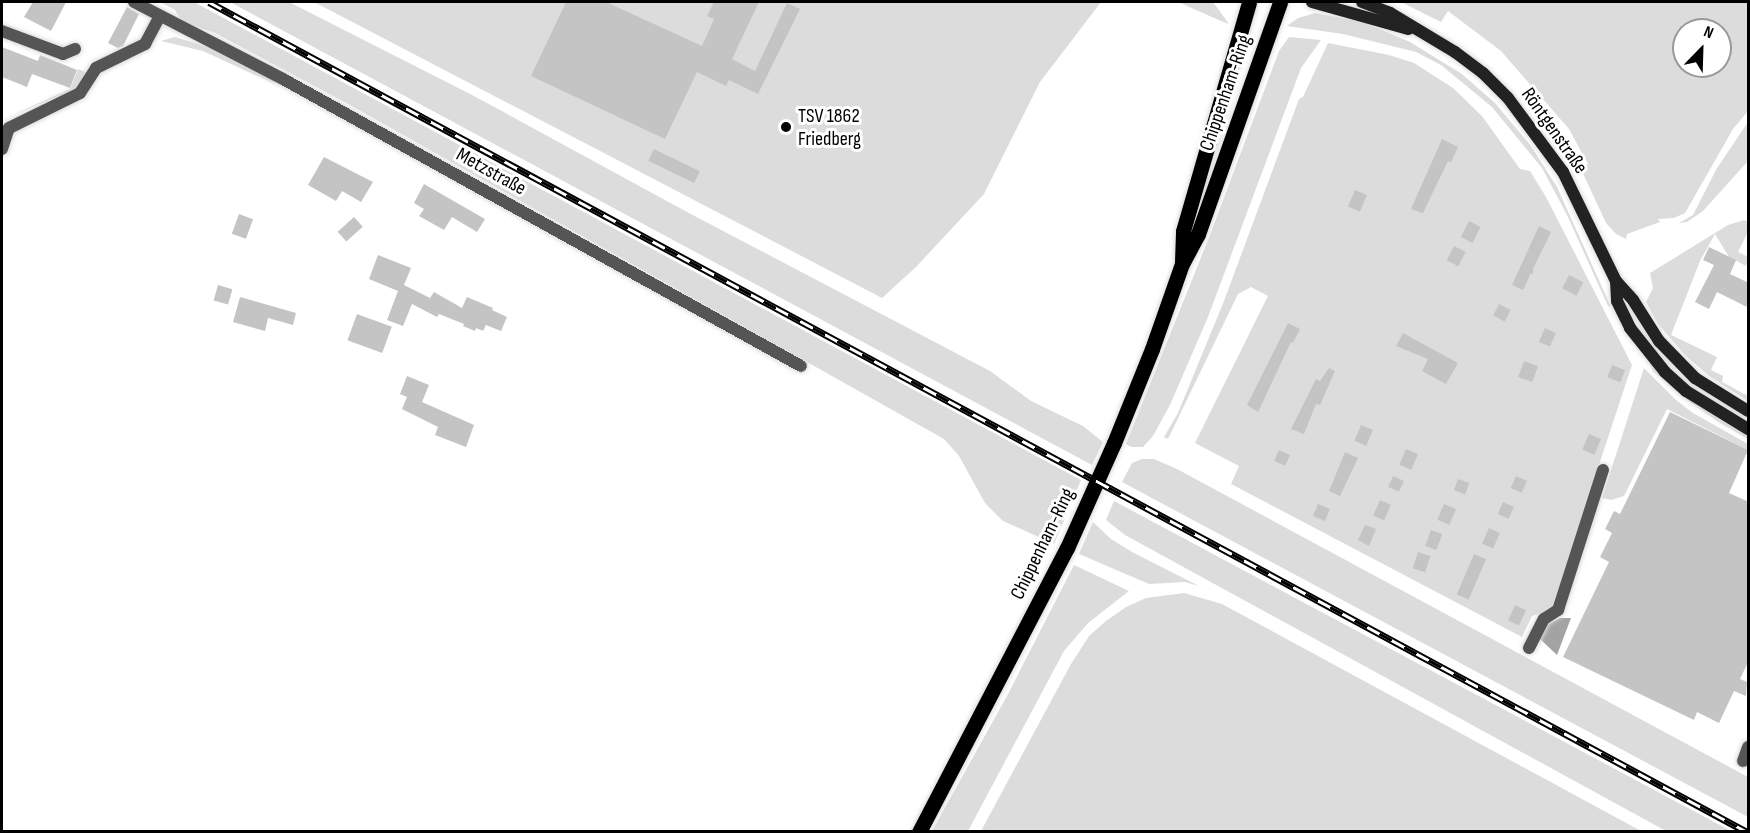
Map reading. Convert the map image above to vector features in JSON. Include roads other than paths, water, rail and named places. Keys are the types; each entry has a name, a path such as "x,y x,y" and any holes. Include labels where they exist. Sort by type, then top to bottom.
{"main road":[{"name":"Chippenham-Ring","path":"1182,264 1183,231 1249,2"},
{"name":"Chippenham-Ring","path":"919,831 1066,548 1137,388 1182,264 1198,234 1222,170 1280,2"}],"street":[{"name":"Metzstraße","path":"134,2 283,79 801,366"},
{"name":"Röntgenstraße","path":"1312,2 1423,33"},
{"name":"Röntgenstraße","path":"1362,2 1423,33 1483,73 1528,123 1563,172 1616,281 1633,300 1659,341 1704,384 1749,411"},
{"path":"2,149 9,128 80,93 96,68 144,44 160,16"},
{"path":"2,31 63,54 75,49"},
{"name":"Röntgenstraße","path":"1616,281 1619,308 1630,328 1665,372 1709,407 1749,429"},
{"path":"1529,648 1544,619 1558,610 1603,470"},
{"path":"1743,761 1749,747"}],"railway":[{"path":"209,2 1747,832"}],"place":[{"name":"TSV 1862 Friedberg","path":"786,127"}]}
